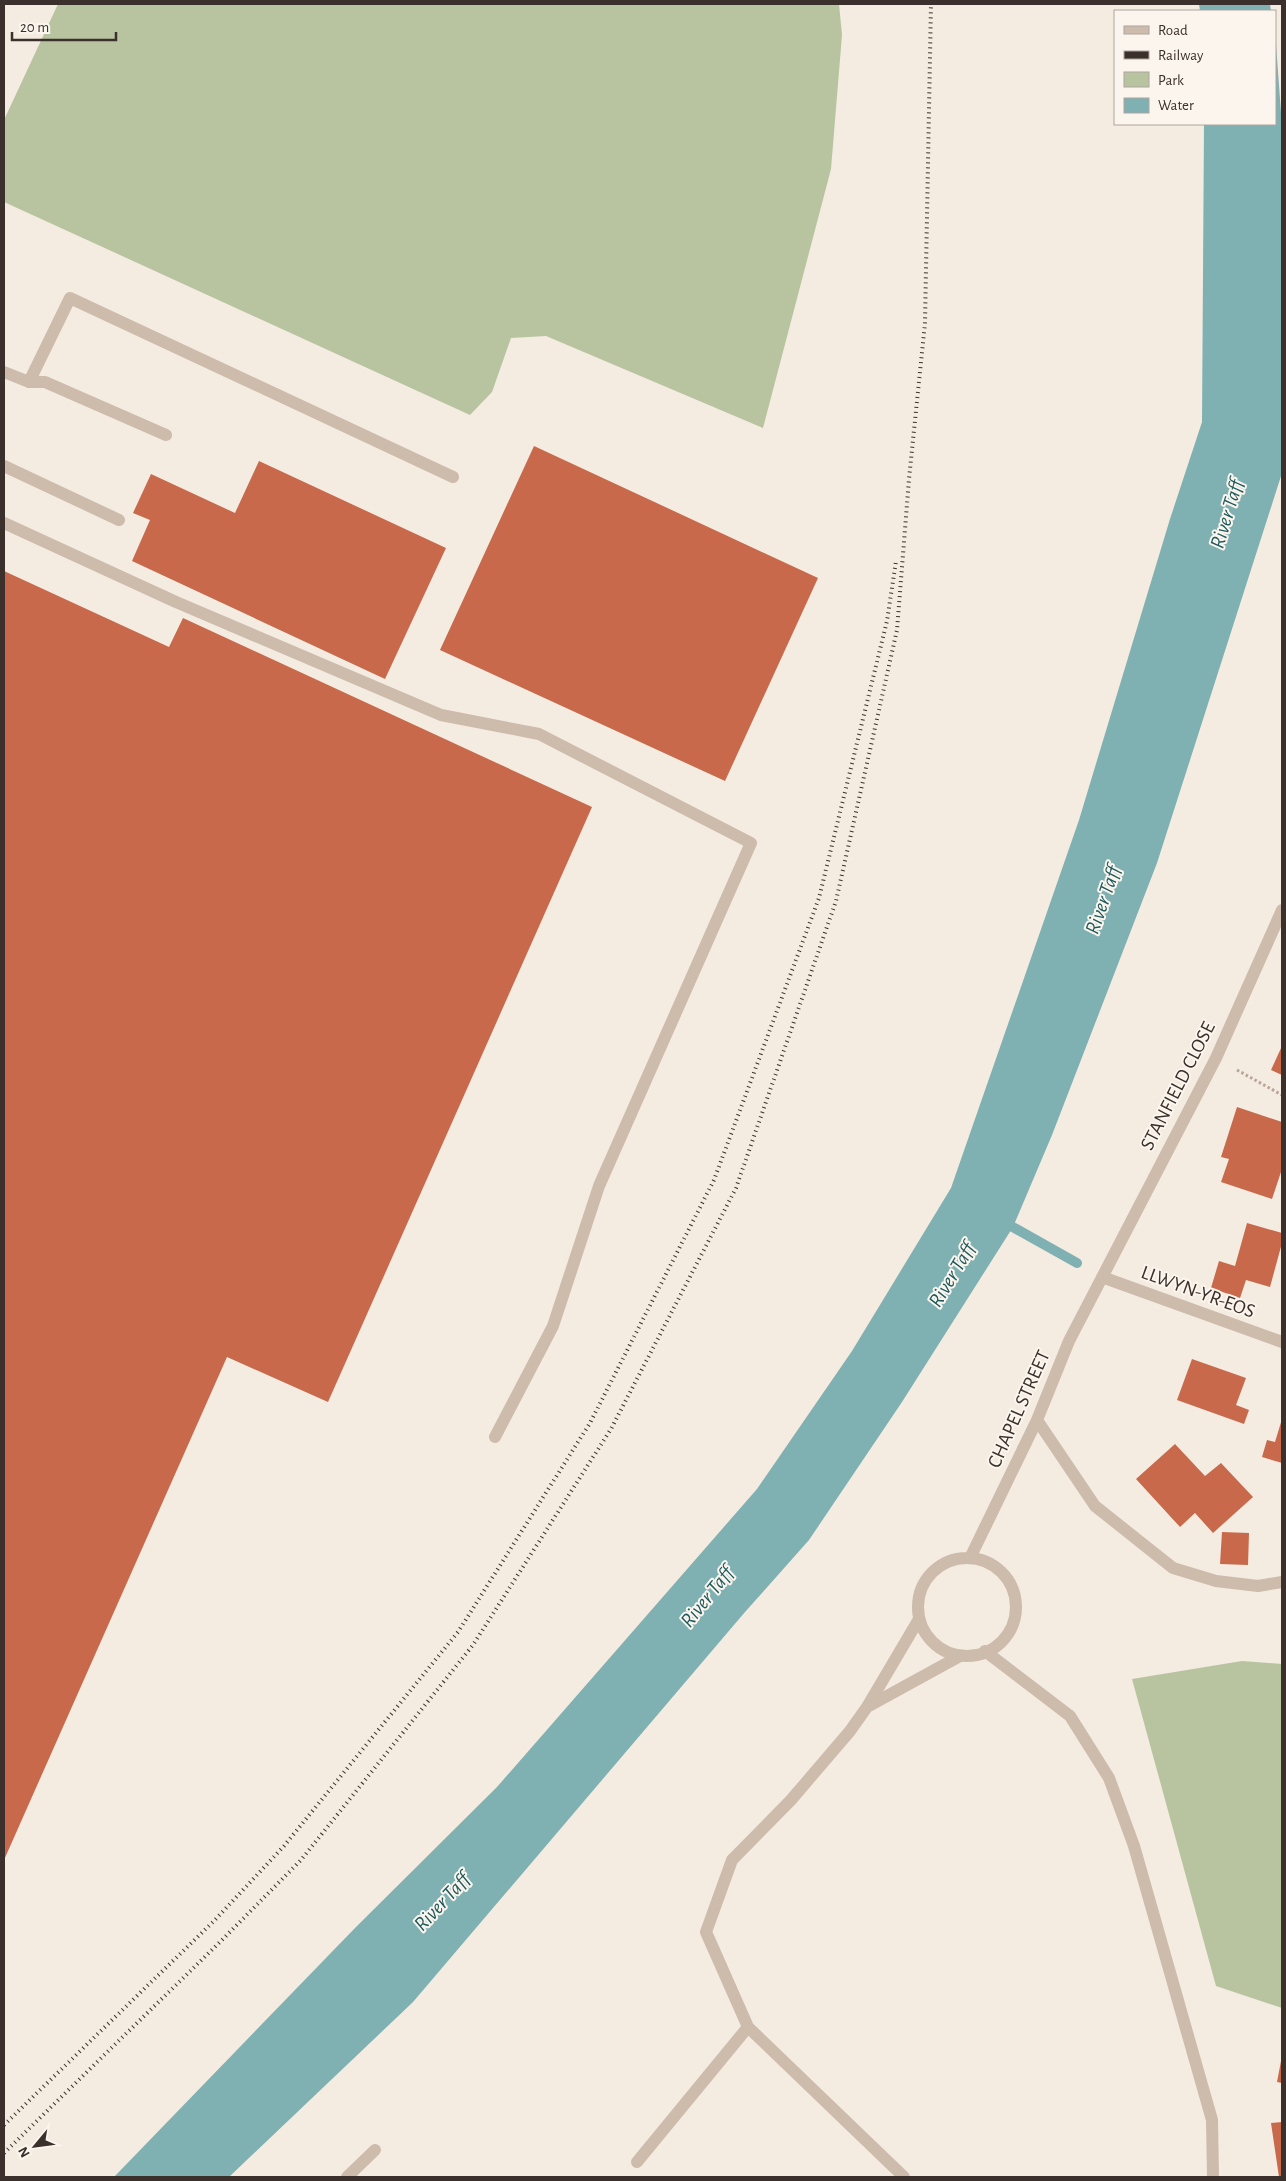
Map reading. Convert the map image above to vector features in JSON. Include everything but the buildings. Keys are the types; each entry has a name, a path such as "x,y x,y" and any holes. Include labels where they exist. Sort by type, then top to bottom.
{"street":[{"path":"29,382 70,298 453,477"},
{"path":"4,372 29,382 45,382 166,436"},
{"path":"4,466 119,520"},
{"path":"4,523 176,602 441,715 539,734 751,843 599,1186 553,1326 495,1437"},
{"name":"STANFIELD CLOSE","path":"1102,1277 1216,1058 1282,910"},
{"name":"LLWYN-YR-EOS","path":"1102,1277 1282,1342"},
{"name":"CHAPEL STREET","path":"970,1558 1037,1420 1069,1341 1102,1277"},
{"path":"1037,1420 1095,1506 1173,1568 1216,1581 1258,1586 1282,1582"},
{"path":"970,1558 987,1562 1000,1571 1010,1584 1016,1600 1015,1616 1008,1634 994,1647 977,1655 960,1656 945,1651 931,1641 922,1627 920,1619 919,1594 926,1579 938,1567 954,1559 970,1558"},
{"path":"904,2177 748,2027 706,1932 732,1860 791,1800 867,1707 920,1619"},
{"path":"985,1651 1070,1716 1109,1778 1134,1846 1212,2120 1213,2177"},
{"path":"867,1707 960,1656"},
{"path":"637,2162 748,2027"},
{"path":"347,2177 376,2150"}],"path":[{"path":"1216,1058 1282,1095"}],"green space":[{"path":"58,4 839,4 842,35 831,169 763,428 546,336 511,338 492,392 470,415 4,202 4,120"},
{"path":"1242,1661 1282,1664 1282,2008 1216,1986 1132,1679"}],"water":[{"path":"1199,4 1270,4 1271,10 1200,10"},
{"name":"River Taff","path":"1276,45 1282,126 1282,473 1157,863 1052,1135 1013,1227 902,1402 809,1540 745,1612 413,2002 229,2177 114,2177 356,1927 497,1787 757,1489 852,1351 951,1188 1079,820 1170,519 1202,422 1204,125 1276,125"}],"waterway":[{"path":"1002,1221 1077,1263"}],"railway":[{"path":"4,2153 301,1860 473,1645 611,1429 736,1188 836,901 897,630 909,479 925,323 931,4"},
{"path":"4,2125 214,1921 284,1846 458,1632 590,1423 714,1180 819,898 887,621 896,561"}]}
